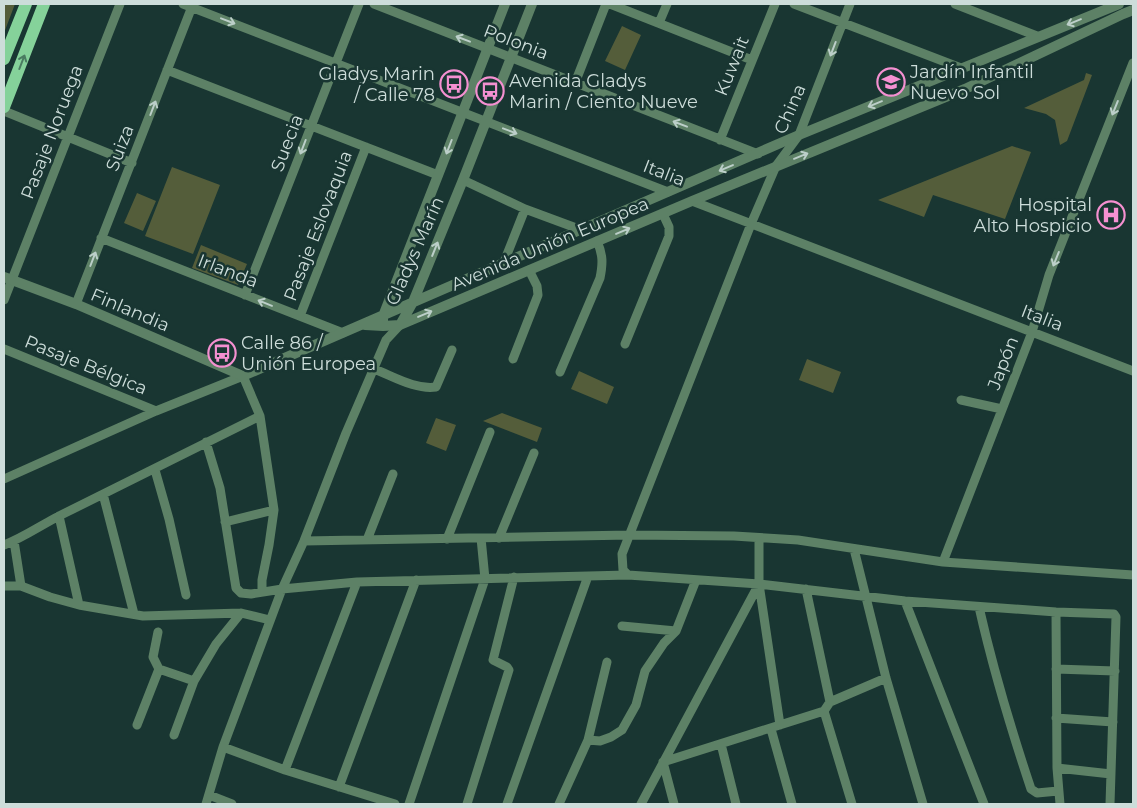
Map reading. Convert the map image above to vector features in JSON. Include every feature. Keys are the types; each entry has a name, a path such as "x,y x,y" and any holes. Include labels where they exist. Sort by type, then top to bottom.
{"main road":[{"path":"4,59 26,4"},
{"path":"4,109 44,4"}],"street":[{"name":"Pasaje Noruega","path":"4,300 8,278 120,4"},
{"name":"Suecia","path":"245,295 359,4"},
{"name":"Polonia","path":"374,4 758,154"},
{"name":"Gladys Marín","path":"386,340 383,321 505,4"},
{"name":"Gladys Marín","path":"386,340 400,325 413,302 532,4"},
{"path":"575,83 606,4"},
{"path":"610,4 752,60"},
{"path":"659,23 667,4"},
{"path":"794,4 961,68"},
{"name":"China","path":"628,575 623,570 621,563 622,554 751,224 776,166 799,135 850,4"},
{"path":"955,4 1037,36"},
{"name":"Avenida Unión Europea","path":"4,479 156,411 361,325 383,321 413,302 799,135 1119,4"},
{"name":"Italia","path":"189,5 1133,371"},
{"name":"Suiza","path":"76,304 132,163 189,5"},
{"name":"Kuwait","path":"720,140 772,5"},
{"name":"Avenida Unión Europea","path":"383,321 400,325 692,201 965,89 1133,10"},
{"name":"Japón","path":"943,562 1032,332 1050,275 1133,63"},
{"path":"167,70 438,175"},
{"path":"4,109 132,163"},
{"name":"Pasaje Eslovaquia","path":"300,316 366,147"},
{"path":"463,180 525,209 580,229"},
{"path":"504,262 525,209"},
{"path":"625,344 669,236 662,214"},
{"name":"Irlanda","path":"101,238 343,333"},
{"path":"560,372 600,278 603,256 597,242"},
{"path":"513,359 538,295 537,286 528,270"},
{"name":"Finlandia","path":"8,278 76,304 243,376"},
{"path":"206,804 223,747 282,588 304,541 386,340"},
{"name":"Pasaje Bélgica","path":"4,348 156,411"},
{"path":"374,369 418,387 436,387 452,350"},
{"path":"243,376 260,416 274,510 262,580 262,592"},
{"path":"961,400 1002,409"},
{"path":"4,545 260,416"},
{"path":"447,539 490,432"},
{"path":"206,442 220,488 236,588 241,593 251,594 282,588 357,582 628,575 759,584 905,601 979,607 1114,614 1116,615 1110,804"},
{"path":"499,538 534,453"},
{"path":"155,470 169,518 186,595"},
{"path":"367,540 393,474"},
{"path":"104,494 134,614"},
{"path":"225,522 274,510"},
{"path":"59,516 79,605"},
{"path":"304,541 630,535 759,538 798,540 943,562 1133,576"},
{"path":"409,804 485,579 481,538"},
{"path":"759,538 759,584 780,725"},
{"path":"14,541 21,586"},
{"path":"854,549 864,596 886,678 923,804"},
{"path":"507,804 588,576"},
{"path":"467,804 509,670 493,660 514,577"},
{"path":"339,787 416,580"},
{"path":"588,740 600,741 612,737 622,730 636,705 646,671 664,643 676,631 696,580"},
{"path":"285,770 357,582"},
{"path":"641,804 759,584"},
{"path":"4,586 21,586 79,605 134,614 161,616 241,613 270,620"},
{"path":"806,589 830,702"},
{"path":"905,601 984,804"},
{"path":"979,607 1006,711 1032,789 1037,793 1058,790"},
{"path":"1056,612 1057,768 1060,804"},
{"path":"174,735 194,680 216,644 241,613"},
{"path":"622,626 676,631"},
{"path":"158,632 153,657 159,669 194,680"},
{"path":"559,804 588,740 607,662"},
{"path":"137,725 159,669"},
{"path":"1056,669 1114,671"},
{"path":"664,762 824,712 830,702 886,678"},
{"path":"824,712 852,804"},
{"path":"1056,718 1113,722"},
{"path":"771,729 792,804"},
{"path":"721,744 736,804"},
{"path":"223,747 285,770 395,804"},
{"path":"664,762 674,804"},
{"path":"1057,768 1111,774"},
{"path":"209,795 232,804"}],"green space":[{"path":"4,4 15,4 4,33"},
{"path":"622,26 641,35 625,70 605,61"},
{"path":"1086,73 1092,75 1067,141 1060,145 1055,120 1046,114 1024,108 1084,80"},
{"path":"1012,146 1031,152 1005,219 933,195 924,217 878,200"},
{"path":"172,167 220,185 193,254 145,236"},
{"path":"137,193 156,201 143,231 124,223"},
{"path":"201,245 247,264 238,285 192,268"},
{"path":"807,359 841,372 833,393 799,380"},
{"path":"579,371 614,387 607,404 571,389"},
{"path":"502,413 542,428 537,442 483,421"},
{"path":"436,418 456,425 446,451 426,443"}],"place":[{"name":"Jardín Infantil Nuevo Sol","path":"891,82"},
{"name":"Gladys Marin / Calle 78","path":"454,84"},
{"name":"Avenida Gladys Marin / Ciento Nueve","path":"490,91"},
{"name":"Hospital Alto Hospicio","path":"1111,215"},
{"name":"Calle 86 / Unión Europea","path":"222,353"}]}
